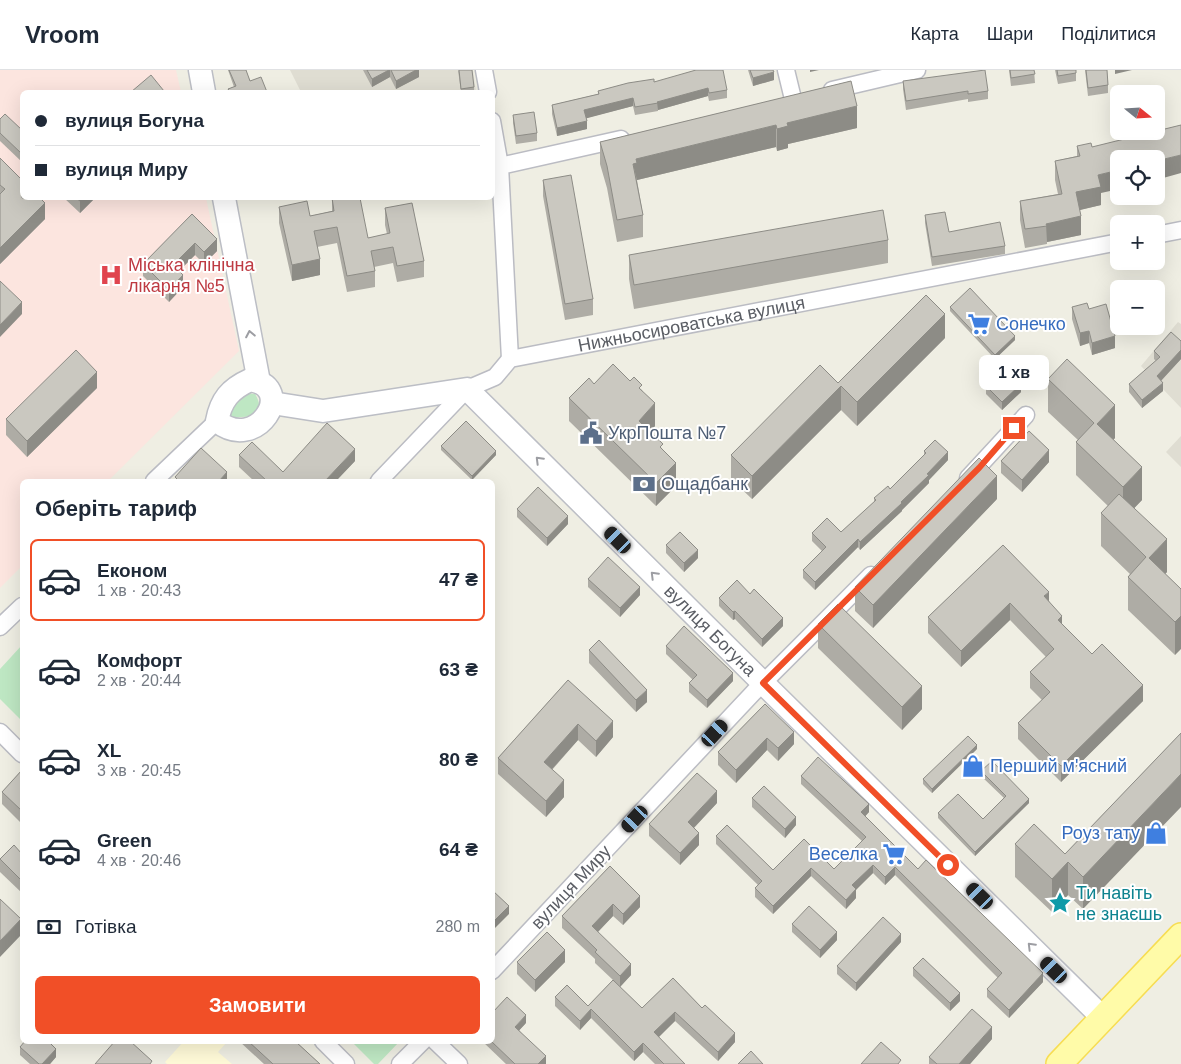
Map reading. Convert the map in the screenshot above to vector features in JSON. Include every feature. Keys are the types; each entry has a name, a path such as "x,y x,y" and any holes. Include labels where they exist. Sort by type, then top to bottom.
{"main road":[{"path":"200,70 204,90"},
{"path":"224,200 259,382"},
{"path":"250,380 259,382 269,392 272,403 267,417 247,430 235,431 225,428 217,421 219,409 225,398 238,385 250,380"},
{"path":"272,403 323,411 467,389"},
{"name":"вулиця Богуна","path":"467,389 1103,1018"},
{"path":"1059,1064 1181,936"}],"street":[{"path":"484,70 488,90"},
{"path":"786,70 793,99"},
{"path":"774,104 918,70"},
{"path":"500,166 633,137"},
{"path":"381,479 467,389 495,377 510,359 500,166 495,138"},
{"path":"1165,233 1181,230"},
{"name":"Нижньосироватська вулиця","path":"510,359 1110,244"},
{"path":"958,489 1026,416"},
{"path":"156,479 217,421"},
{"name":"вулиця Миру","path":"495,968 763,683 881,565"},
{"path":"0,627 20,608"},
{"path":"0,732 20,752"},
{"path":"326,1044 346,1064"},
{"path":"400,1064 420,1044"},
{"path":"438,1044 459,1064"}],"shaded area":[{"name":"Міська клінічна лікарня №5","path":"0,70 176,70 181,90 20,90 20,200 206,200 239,351 110,479 20,479 20,568 0,588"},
{"path":"290,70 473,70 476,90 300,90"},
{"path":"1178,322 1181,324 1181,408 1141,366"},
{"path":"1181,436 1181,467 1166,452"},
{"path":"181,1044 225,1044 218,1052 232,1064 167,1064 165,1062"}],"green space":[{"path":"246,393 255,394 258,400 259,408 255,416 229,418 227,411"},
{"path":"20,647 20,719 0,699 0,669"},
{"path":"354,1044 397,1044 378,1064 374,1064"}],"building":[{"path":"229,70 246,70 250,81 261,77 266,90 228,89 236,86"},
{"path":"367,70 389,70 372,79"},
{"path":"391,70 416,70 396,81"},
{"path":"459,70 472,70 474,87 461,89"},
{"path":"696,70 723,70 727,90 709,93 708,88 658,103 635,107 633,98 584,110 587,121 557,128 552,105 599,94 598,91 628,83 654,79 654,82"},
{"path":"750,70 773,70 774,72 753,78"},
{"path":"985,70 988,91 968,94 968,91 906,101 903,81"},
{"path":"1010,70 1034,70 1035,74 1011,78"},
{"path":"1057,70 1076,70 1076,73 1058,76"},
{"path":"1086,70 1107,70 1108,85 1088,88"},
{"path":"151,75 163,90 133,90"},
{"path":"851,81 857,106 787,123 788,126 777,129 776,125 636,159 637,163 633,164 643,215 617,220 607,166 600,142"},
{"path":"534,112 537,133 516,136 513,115"},
{"path":"5,114 20,128 20,152 0,133 0,119"},
{"path":"1181,125 1181,155 1165,159 1165,150 1110,150 1110,172 1098,175 1101,187 1076,192 1081,216 1046,224 1047,226 1025,229 1020,201 1062,194 1055,161 1080,156 1077,146 1091,143 1092,147 1120,140 1165,140 1165,129"},
{"path":"0,158 20,178 20,200 42,200 45,203 0,248 0,194 5,189 0,185"},
{"path":"571,175 593,299 565,304 543,180"},
{"path":"332,200 360,200 368,238 390,233 385,208 412,203 424,261 397,266 393,247 371,251 375,271 347,276 337,227 314,231 320,259 292,265 279,207 307,201 310,216 334,211"},
{"path":"883,210 888,240 634,285 629,255"},
{"path":"945,212 949,232 1000,222 1005,246 932,257 925,215"},
{"path":"192,214 217,239 204,252 195,243 173,265 183,275 169,290 143,264"},
{"path":"0,281 22,302 0,325"},
{"path":"970,288 1015,336 995,355 950,307"},
{"path":"926,295 945,314 857,402 841,386 752,476 731,455 820,365 838,383"},
{"path":"1087,303 1089,309 1106,304 1110,318 1110,335 1115,336 1092,343 1089,331 1080,333 1072,307"},
{"path":"1171,332 1181,341 1181,350 1157,376 1163,383 1142,400 1129,384 1160,357 1154,351"},
{"path":"76,350 97,372 27,441 6,419"},
{"path":"1067,359 1115,405 1097,424 1142,467 1123,487 1076,442 1094,423 1048,379"},
{"path":"613,364 630,381 634,377 642,385 639,388 655,403 639,421 663,444 660,447 676,463 656,483 569,398 589,378 594,384"},
{"path":"1005,368 1021,384 1002,402 986,386"},
{"path":"466,421 496,451 472,476 441,446"},
{"path":"327,423 355,449 327,479 265,479 239,455 252,442 283,472"},
{"path":"1029,431 1049,450 1022,480 1001,461"},
{"path":"935,440 948,452 927,474 929,475 902,503 860,542 858,539 815,582 803,570 826,547 812,533 827,518 841,532 876,500 874,498 888,486 890,489 926,453 924,451"},
{"path":"201,448 227,472 221,479 177,479 175,477"},
{"path":"979,458 997,476 873,605 855,587"},
{"path":"538,487 568,516 547,538 517,509"},
{"path":"1119,494 1167,539 1149,558 1181,589 1181,616 1175,622 1128,577 1146,557 1101,513"},
{"path":"680,532 698,550 684,563 666,545"},
{"path":"1003,545 1049,592 1044,596 1062,616 1058,620 1092,654 1102,644 1143,685 1061,766 1018,723 1050,692 1030,672 1054,649 1010,603 961,651 928,617"},
{"path":"608,557 640,587 620,608 588,579"},
{"path":"737,580 750,594 754,589 783,618 762,639 735,611 733,612 719,598"},
{"path":"838,604 922,686 902,707 818,624"},
{"path":"684,626 733,673 707,700 689,683 697,675 666,646"},
{"path":"599,640 647,690 636,700 589,650"},
{"path":"568,680 613,721 596,741 578,724 544,762 564,780 546,801 498,758"},
{"path":"765,704 794,732 778,748 767,738 736,770 718,752"},
{"path":"1181,733 1181,774 1083,877 1068,862 1052,879 1015,844 1034,824 1065,854"},
{"path":"968,736 977,745 932,789 923,779"},
{"path":"818,757 869,804 861,812 918,869 926,860 1043,973 1009,1010 987,989 1002,973 895,867 885,877 873,865 852,885 856,889 846,900 811,868 773,906 755,888 762,881 716,836 727,825 773,870 804,839 834,869 866,837 801,776"},
{"path":"992,761 1029,799 975,852 938,813 958,794 983,819 1006,796 981,771"},
{"path":"20,772 20,809 2,792"},
{"path":"697,773 717,791 688,822 699,833 680,853 649,824"},
{"path":"764,786 796,817 785,829 752,798"},
{"path":"14,845 20,852 20,879 0,859"},
{"path":"610,866 640,896 623,914 613,904 592,926 631,964 620,976 595,952 597,950 562,916"},
{"path":"495,893 509,906 495,920"},
{"path":"0,899 20,920 0,941"},
{"path":"809,906 837,932 820,950 792,924"},
{"path":"883,917 901,934 856,983 837,966"},
{"path":"547,932 565,950 535,980 517,962"},
{"path":"923,958 960,993 950,1003 913,968"},
{"path":"673,978 702,1008 705,1005 735,1033 718,1052 675,1012 654,1032 685,1064 664,1064 643,1043 634,1052 591,1009 580,1021 555,997 567,985 588,1006 613,980 642,1008"},
{"path":"507,997 526,1015 515,1027 546,1056 538,1064 515,1064 494,1044 495,1010"},
{"path":"972,1009 992,1027 959,1064 937,1064 929,1057"},
{"path":"881,1042 901,1060 898,1064 861,1064"},
{"path":"22,1044 51,1044 56,1049 42,1064 39,1064 20,1047"},
{"path":"112,1044 133,1044 152,1061 150,1064 95,1064"},
{"path":"251,1044 298,1044 320,1064 273,1064"},
{"path":"751,1051 763,1064 738,1064"}],"place":[{"name":"Міська клінічна лікарня №5","path":"111,275"},
{"name":"Сонечко","path":"979,324"},
{"name":"УкрПошта №7","path":"591,433"},
{"name":"Ощадбанк","path":"644,484"},
{"name":"Перший м'ясний","path":"973,766"},
{"name":"Роуз тату","path":"1156,833"},
{"name":"Веселка","path":"894,854"},
{"name":"Ти навіть не знаєшь","path":"1060,903"}],"route":[{"path":"948,865 763,683 979,468 1014,428"}]}
